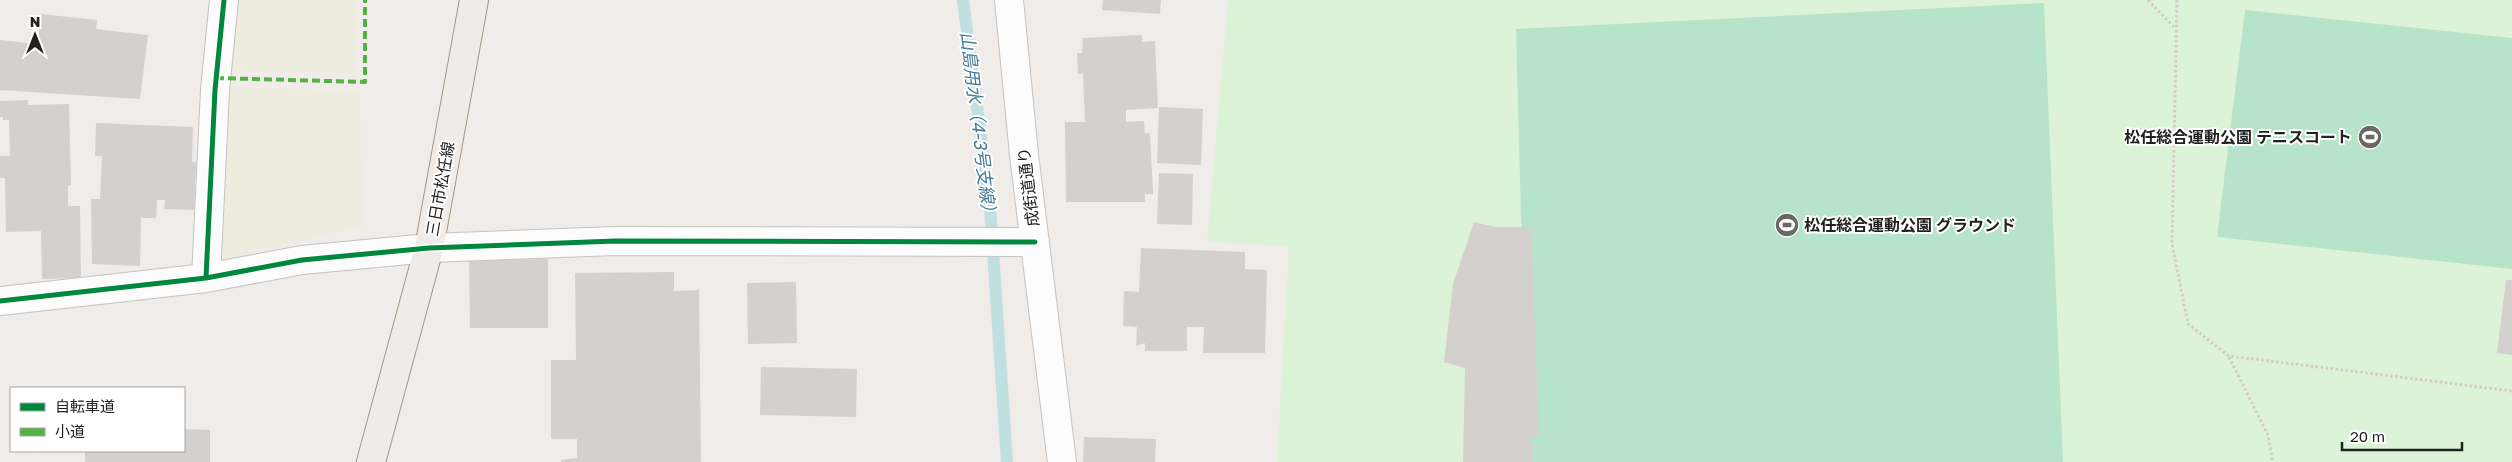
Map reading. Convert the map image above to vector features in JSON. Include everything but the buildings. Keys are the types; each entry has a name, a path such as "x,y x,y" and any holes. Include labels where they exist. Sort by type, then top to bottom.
{"main road":[{"name":"三日市松任線","path":"371,462 430,248 474,0"}],"street":[{"path":"206,278 215,90 224,0"},
{"name":"成街道通り","path":"1009,0 1024,155 1062,462"},
{"path":"0,301 206,278 302,260 430,248 615,241 1035,242"}],"path":[{"path":"2148,0 2176,28"},
{"path":"2177,0 2172,244 2188,324 2229,356 2268,434 2273,462"},
{"path":"2229,356 2512,391"}],"shaded area":[{"path":"232,0 358,0 356,73 229,70"},
{"path":"227,88 360,91 363,226 219,260"}],"green space":[{"path":"1228,0 2512,0 2512,462 1277,462 1289,246 1207,242"},
{"name":"松任総合運動公園 グラウンド","path":"2044,3 2063,462 1533,462 1521,217 1516,29"},
{"name":"松任総合運動公園 テニスコート","path":"2245,10 2512,38 2512,269 2217,237"}],"waterway":[{"name":"山島用水（4-3号支線）","path":"963,0 990,206 1007,462"}],"marked path":[{"path":"216,78 365,82 365,0"}],"cycle path":[{"path":"206,278 215,90 224,0"},
{"path":"0,301 206,278 302,260 429,248 615,241 1035,242"}],"place":[{"name":"松任総合運動公園 テニスコート","path":"2370,137"},
{"name":"松任総合運動公園 グラウンド","path":"1787,225"}]}
